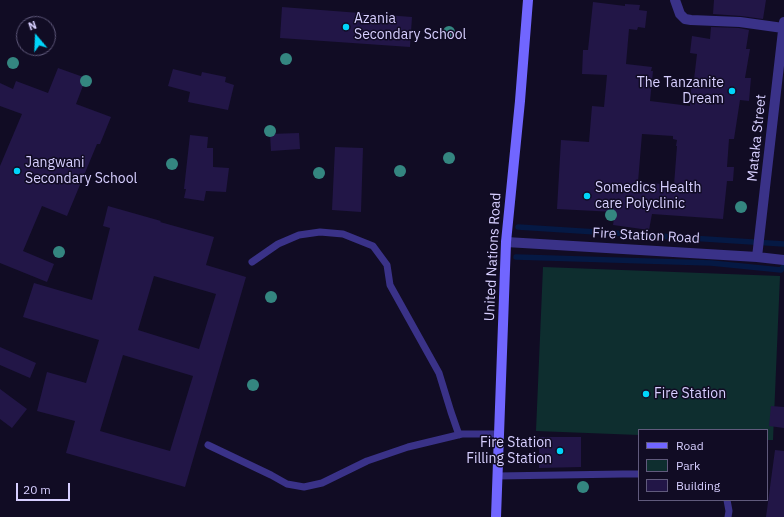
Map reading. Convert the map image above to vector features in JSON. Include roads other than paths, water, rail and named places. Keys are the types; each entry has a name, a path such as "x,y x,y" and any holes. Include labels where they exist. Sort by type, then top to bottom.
{"street":[{"name":"United Nations Road","path":"496,517 506,242 528,0"},
{"path":"675,0 680,14 685,19 784,25"},
{"name":"Mataka Street","path":"757,257 784,25"},
{"name":"Fire Station Road","path":"506,242 757,257 784,260"}],"lane":[{"path":"252,262 278,244 299,235 320,232 343,234 373,246 387,265 390,286 439,373 459,435"},
{"path":"208,445 271,474 287,484 304,487 322,483 367,461 408,447 459,435 499,434"},
{"path":"497,476 638,474"},
{"path":"727,501 729,511 728,517"}],"waterway":[{"path":"518,227 784,244"},
{"path":"516,257 711,263 781,270 784,266"}],"place":[{"name":"Azania Secondary School","path":"346,27"},
{"name":"The Tanzanite Dream","path":"732,91"},
{"name":"Jangwani Secondary School","path":"17,171"},
{"name":"Somedics Health care Polyclinic","path":"587,196"},
{"name":"Fire Station","path":"646,394"},
{"name":"Fire Station Filling Station","path":"560,451"}]}
